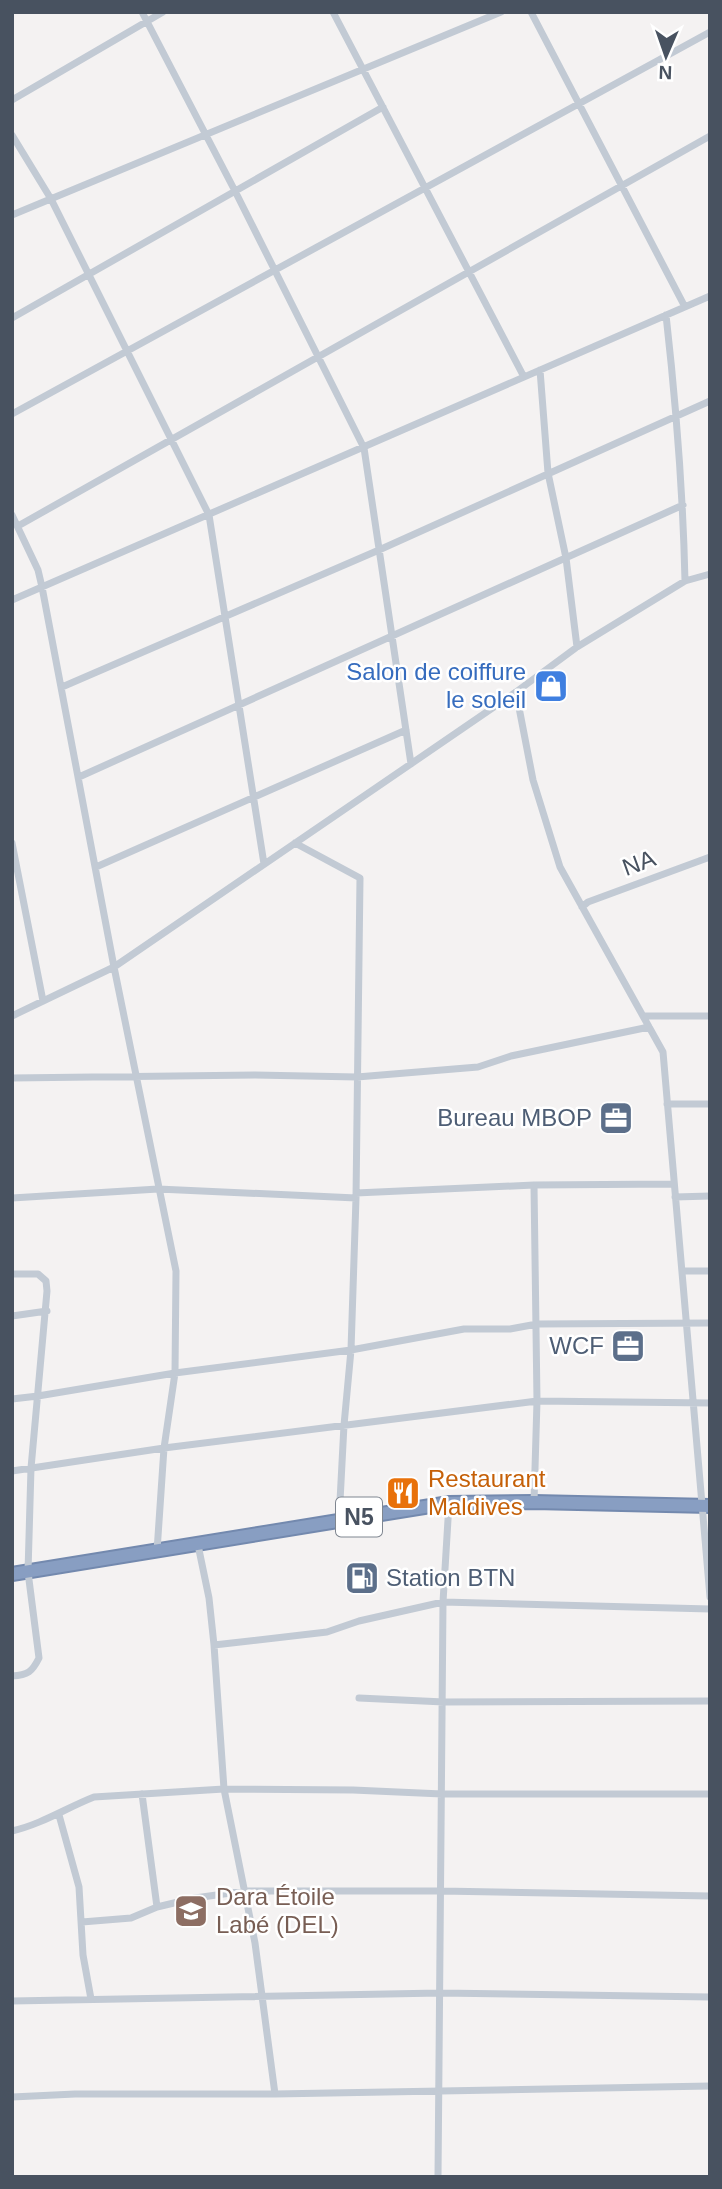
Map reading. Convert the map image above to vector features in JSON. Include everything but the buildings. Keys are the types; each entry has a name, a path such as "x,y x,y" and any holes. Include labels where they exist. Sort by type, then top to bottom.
{"highway":[{"name":"N5","path":"12,1574 449,1503 706,1506"}],"street":[{"path":"142,12 363,448 411,764"},
{"path":"12,100 163,12"},
{"path":"333,12 524,377"},
{"path":"12,215 501,12"},
{"path":"531,12 685,307"},
{"path":"12,414 710,32"},
{"path":"12,318 383,107"},
{"path":"12,135 51,199 209,515 264,864"},
{"path":"18,526 710,136"},
{"path":"12,600 710,296"},
{"path":"666,316 677,414 685,580"},
{"path":"540,370 548,473 566,558 577,647"},
{"path":"62,687 379,550 710,401"},
{"path":"79,777 683,505"},
{"path":"12,515 42,587 114,967 176,1271 175,1373 164,1448 157,1551"},
{"path":"12,1016 114,967 516,692 577,647 685,580 710,575"},
{"path":"516,692 533,780 560,867 663,1052 694,1403 706,1506 710,1597"},
{"path":"96,867 406,730"},
{"path":"12,843 43,1000"},
{"path":"295,843 360,878 351,1350 339,1520"},
{"name":"NA","path":"582,907 588,902 710,857"},
{"path":"643,1016 710,1016"},
{"path":"12,1078 255,1075 357,1077 478,1067 511,1056 649,1027"},
{"path":"667,1104 710,1104"},
{"path":"12,1198 158,1189 356,1196 534,1185 674,1184"},
{"path":"534,1185 537,1324 534,1502"},
{"path":"675,1196 710,1196"},
{"path":"682,1271 710,1270"},
{"path":"12,1274 38,1274 46,1280 47,1311 32,1468 28,1572 39,1658 33,1670 25,1675 12,1676"},
{"path":"12,1317 47,1311"},
{"path":"12,1399 175,1373 351,1350 464,1329 510,1329 537,1324 710,1323"},
{"path":"12,1471 164,1448 537,1401 710,1403"},
{"path":"438,2177 443,1602 449,1503"},
{"path":"198,1545 209,1598 224,1789 255,1943 275,2094"},
{"path":"214,1645 327,1632 359,1621 443,1602 710,1609"},
{"path":"359,1698 444,1702 710,1701"},
{"path":"12,1831 59,1815 94,1797 224,1789 442,1794 710,1794"},
{"path":"142,1794 157,1907"},
{"path":"59,1815 79,1887 83,1955 92,1999"},
{"path":"82,1922 131,1918 157,1907 195,1898 245,1891 441,1891 710,1896"},
{"path":"12,2001 440,1993 710,1997"},
{"path":"12,2097 710,2086"}],"place":[{"name":"Salon de coiffure le soleil","path":"551,686"},
{"name":"Bureau MBOP","path":"616,1118"},
{"name":"WCF","path":"628,1346"},
{"name":"Restaurant Maldives","path":"403,1493"},
{"name":"Station BTN","path":"362,1578"},
{"name":"Dara Étoile Labé (DEL)","path":"191,1911"}]}
